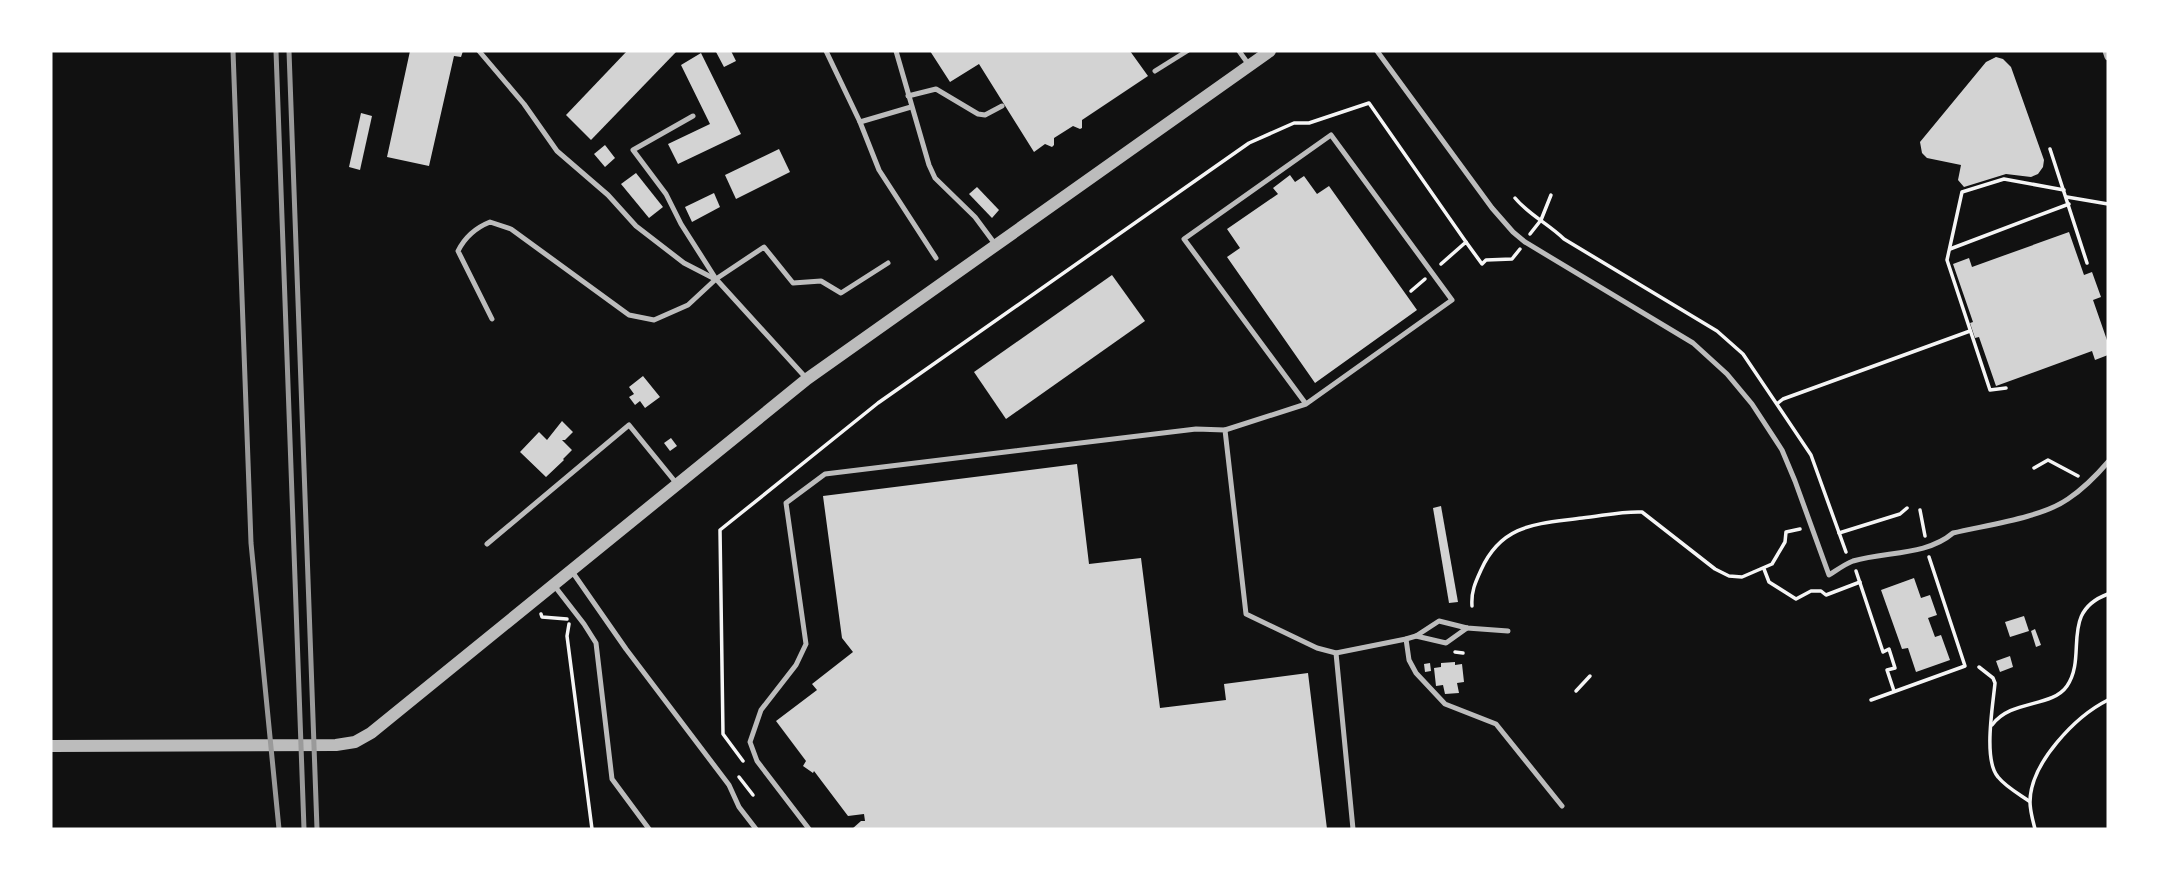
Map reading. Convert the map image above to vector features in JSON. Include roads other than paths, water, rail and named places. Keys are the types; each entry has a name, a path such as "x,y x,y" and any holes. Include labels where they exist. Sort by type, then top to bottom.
{"street":[{"path":"51,746 337,745 355,742 371,733 807,379 1270,51"},
{"path":"2106,51 2108,57"}],"lane":[{"path":"479,51 524,104 557,151 608,195 636,226 684,263 716,279"},
{"path":"826,51 860,122 879,170 936,258"},
{"path":"896,51 911,107 935,178 975,217 995,244"},
{"path":"1155,71 1186,51"},
{"path":"1239,51 1249,65"},
{"path":"1377,51 1492,208 1513,232 1525,242 1693,343 1727,374 1752,404 1782,450 1796,481 1829,575 1851,562 1927,547 1944,541 1953,533 2047,510 2067,501 2108,462"},
{"path":"908,96 936,89 978,114 985,115 1002,106"},
{"path":"860,122 911,107"},
{"path":"693,116 634,150 666,194 681,224 716,279 807,379"},
{"path":"809,829 757,761 750,742 761,710 796,665 806,644 786,503 825,474 1196,429 1226,430 1306,404 1452,300 1331,135 1184,239 1306,404"},
{"path":"492,319 457,251 462,242 477,228 489,222 511,229 629,315 654,320 688,304 716,279 764,247 793,283 821,281 841,293 888,263"},
{"path":"486,544 629,425 677,484"},
{"path":"1226,430 1246,614 1317,648 1336,653 1416,636 1439,621 1467,628 1508,631"},
{"path":"571,570 626,649 729,785 739,807 756,829"},
{"path":"553,584 596,643 612,779 649,829"},
{"path":"1416,636 1446,643 1467,628"},
{"path":"1406,639 1409,660 1416,673 1445,704 1496,724 1562,806"},
{"path":"1336,653 1353,829"}],"railway":[{"path":"233,51 251,543 279,829"},
{"path":"276,51 304,829"},
{"path":"289,51 317,829"}]}
